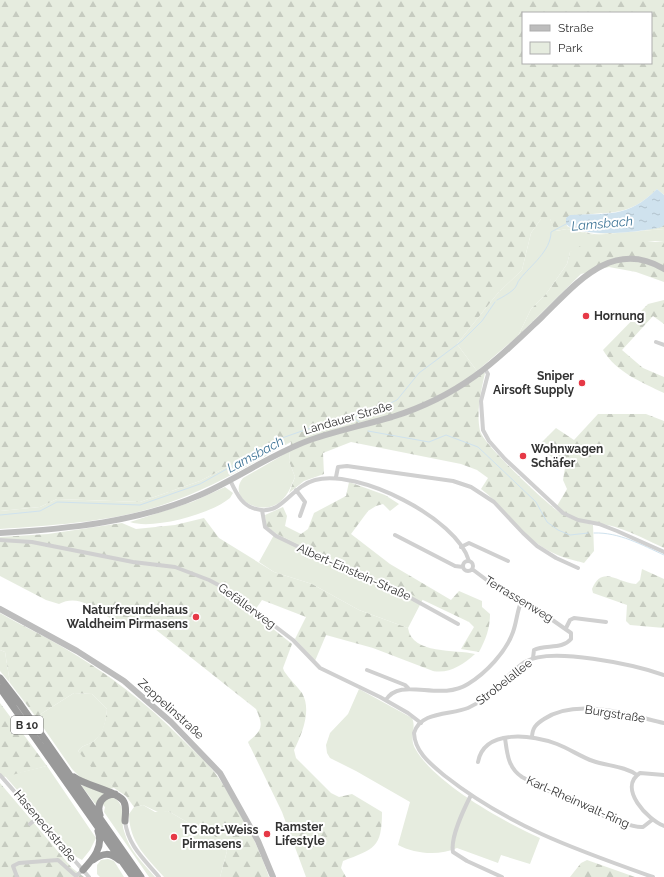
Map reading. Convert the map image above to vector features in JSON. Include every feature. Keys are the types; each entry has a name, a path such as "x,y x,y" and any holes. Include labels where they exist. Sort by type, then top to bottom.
{"highway":[{"name":"B 10","path":"0,678 141,877"},
{"name":"B 10","path":"0,688 133,877"},
{"path":"63,765 74,777 85,784 115,794 124,801 125,821"},
{"path":"104,825 99,812 99,803 106,796 115,794"},
{"path":"83,870 91,861 100,845 100,837 95,822"},
{"path":"91,861 103,854 108,854 114,856 126,867"}],"main road":[{"name":"Landauer Straße","path":"0,533 76,525 138,515 188,500 308,441 393,417 421,406 458,387 485,369 508,350 580,280 593,270 611,262 625,260 644,261 664,269"},
{"name":"Zeppelinstraße","path":"0,609 77,651 118,678 149,701 171,722 220,774 258,841 273,877"}],"street":[{"path":"656,342 664,344"},
{"path":"485,369 488,374 481,401 484,430 489,441 504,459 563,513 578,520 599,524 664,552"},
{"path":"336,477 337,469 343,466 462,484 490,498 523,533 542,549 556,558 578,568"},
{"path":"230,480 238,497 244,504 249,507 262,510 268,510 279,506 296,490 315,480 336,477 375,488 406,501 434,519 461,547 473,565 472,569 468,571 462,567 455,566 394,536"},
{"path":"296,490 305,502 300,516"},
{"name":"Albert-Einstein-Straße","path":"262,510 265,527 276,536 334,565 400,592 458,624"},
{"name":"Gefällerweg","path":"0,540 32,542 133,562 175,567 209,580 226,589 286,635 297,644 314,663 324,670 386,700 421,723"},
{"path":"461,547 470,543 508,561"},
{"path":"462,567 465,562 469,561"},
{"name":"Terrassenweg","path":"472,569 488,581 522,600 566,628 572,635 570,641 565,644 536,648 532,652 533,658"},
{"path":"386,700 393,692 408,688 445,692 462,688 474,680 506,646 513,632 522,600"},
{"name":"Terrassenweg","path":"566,628 570,620 574,618 606,622"},
{"name":"Strobelallee","path":"421,723 430,717 460,711 475,704 491,693 521,665 533,658 544,656 564,656 621,664 664,675"},
{"path":"367,670 401,683 408,688"},
{"name":"Burgstraße","path":"532,738 532,731 536,724 553,714 568,709 602,710 664,723"},
{"path":"421,723 414,733 415,743 422,754 436,768 471,795 507,818 552,840 653,877"},
{"path":"478,762 480,753 488,745 505,738 532,738 557,744 590,760 630,771 637,775 642,772 664,775"},
{"name":"Karl-Rheinwalt-Ring","path":"505,738 510,762 515,771 522,777 599,813 632,826 643,827 652,820"},
{"name":"Haseneckstraße","path":"0,775 89,877"},
{"name":"Karl-Rheinwalt-Ring","path":"637,775 633,784 635,798 643,811 652,820 664,826"},
{"path":"471,795 460,819 453,844 453,852 467,862 502,877"},
{"path":"30,824 37,818"},
{"path":"125,821 128,835 135,849 159,877"},
{"path":"17,877 13,866 19,863 58,860 76,876 83,870"}],"green space":[{"path":"0,0 664,0 664,195 657,189 634,206 624,210 566,218 567,226 575,230 594,234 640,231 664,225 664,229 594,235 567,229 555,231 550,219 541,219 531,233 522,270 498,293 457,344 477,371 485,373 479,416 480,431 484,438 529,486 559,512 567,517 593,525 594,551 584,563 553,553 530,538 481,489 488,478 477,470 461,464 351,442 323,453 324,474 304,481 289,493 295,477 289,461 291,442 225,468 200,481 140,502 57,499 40,507 0,511"},
{"path":"541,219 550,219 556,231 567,229 594,235 664,229 664,242 655,241 570,252 567,264 546,294 531,309 518,336 477,371 457,344 498,293 522,270 531,233"},
{"path":"589,241 664,242 664,282 636,272 609,267 581,274 518,336 531,309 546,294 567,264 570,252"},
{"path":"664,300 664,324 653,316 622,350 643,368 664,377 664,393 630,376 608,358 603,350 648,304"},
{"path":"598,414 646,414 664,421 664,548 624,530 570,516 557,506 567,489 563,480 565,468 538,446 556,428 574,440"},
{"path":"291,442 200,490 168,503 148,509 127,515 85,522 0,529 0,511 40,507 57,499 140,502 200,481 225,468"},
{"path":"290,451 289,461 295,477 286,496 274,506 265,508 249,504 243,499 239,493 239,486 243,478"},
{"path":"349,482 385,495 399,504 390,511 383,504 368,511 351,534 390,564 451,600 459,591 482,601 482,607 490,614 490,619 484,643 479,652 461,649 474,627 469,622 381,580 314,552 275,533 266,526 265,515 283,507 287,516 285,526 301,534 308,529 314,513 346,496"},
{"path":"225,487 233,493 230,498 210,510 167,522 140,524 130,522 192,502"},
{"path":"204,518 219,538 274,572 312,584 359,610 408,628 411,637 417,643 426,647 475,654 456,668 439,672 373,648 326,635 315,661 295,639 306,617 262,600 253,613 292,644 283,668 286,674 302,693 306,707 305,722 294,750 296,758 331,793 339,797 352,794 382,812 380,833 374,846 369,850 343,861 341,868 346,877 306,877 282,812 248,742 259,731 261,724 256,709 155,629 139,622 131,629 87,604 78,601 69,601 59,604 46,600 0,576 0,537 48,534 122,523 136,529 175,525"},
{"path":"275,533 341,564 423,599 408,628 359,610 312,584 274,572 259,562"},
{"path":"642,569 664,579 664,628 630,625 626,621 627,605 593,593 592,589 596,582 606,576 636,584 640,580"},
{"path":"0,613 61,646 110,678 155,713 197,753 214,772 233,800 247,826 269,877 220,877 227,851 220,841 205,828 194,826 168,811 160,813 143,805 134,807 126,796 114,788 92,768 78,751 82,747 94,741 100,734 105,722 107,709 92,694 74,693 36,717 10,683 5,652 0,650"},
{"path":"0,650 5,652 10,683 0,671"},
{"path":"359,689 412,718 414,726 414,746 426,763 439,776 472,801 508,822 540,838 530,864 501,855 498,863 457,848 450,851 427,853 398,845 410,802 330,758 327,753 326,745 330,733 348,714"},
{"path":"74,693 92,694 107,709 105,722 100,734 94,741 82,747 78,751 114,788 109,789 82,779 72,769 36,717"},
{"path":"0,703 47,766 0,778"},
{"path":"47,766 96,838 90,850 82,860 73,855 5,776"},
{"path":"0,783 72,868 84,877 0,877"},
{"path":"81,785 106,793 96,805"},
{"path":"111,797 116,799 121,807 124,831 129,844 155,877 149,877 104,812 105,807 102,804 107,798"},
{"name":"TC Rot-Weiss Pirmasens","path":"143,805 155,812 168,811 194,826 205,828 220,841 227,851 220,877 164,877 145,856 132,833 129,814 134,807"},
{"path":"108,859 114,861 124,877 100,877 97,874 97,865 101,860"},
{"path":"587,860 635,877 570,877 581,863"}],"water":[{"path":"657,189 664,195 664,225 662,227 641,231 597,233 573,229 566,224 566,218 570,215 607,214 627,209 637,205"}],"waterway":[{"name":"Lamsbach","path":"497,300 514,289 519,280 544,252 548,246 551,232 566,224"},
{"name":"Lamsbach","path":"0,515 40,511 57,502 140,505 200,484 282,438 319,425 371,412 397,400 419,373 462,341 482,321 495,302"},
{"path":"354,418 359,422"},
{"path":"368,431 429,442 446,435 478,447 536,502 547,522 558,530 570,535 588,533"},
{"path":"594,533 603,533 621,537 639,543 664,555"}],"place":[{"name":"Hornung","path":"586,316"},
{"name":"Sniper Airsoft Supply","path":"582,383"},
{"name":"Wohnwagen Schäfer","path":"523,456"},
{"name":"Naturfreundehaus Waldheim Pirmasens","path":"196,617"},
{"name":"Ramster Lifestyle","path":"267,834"},
{"name":"TC Rot-Weiss Pirmasens","path":"174,837"}]}
